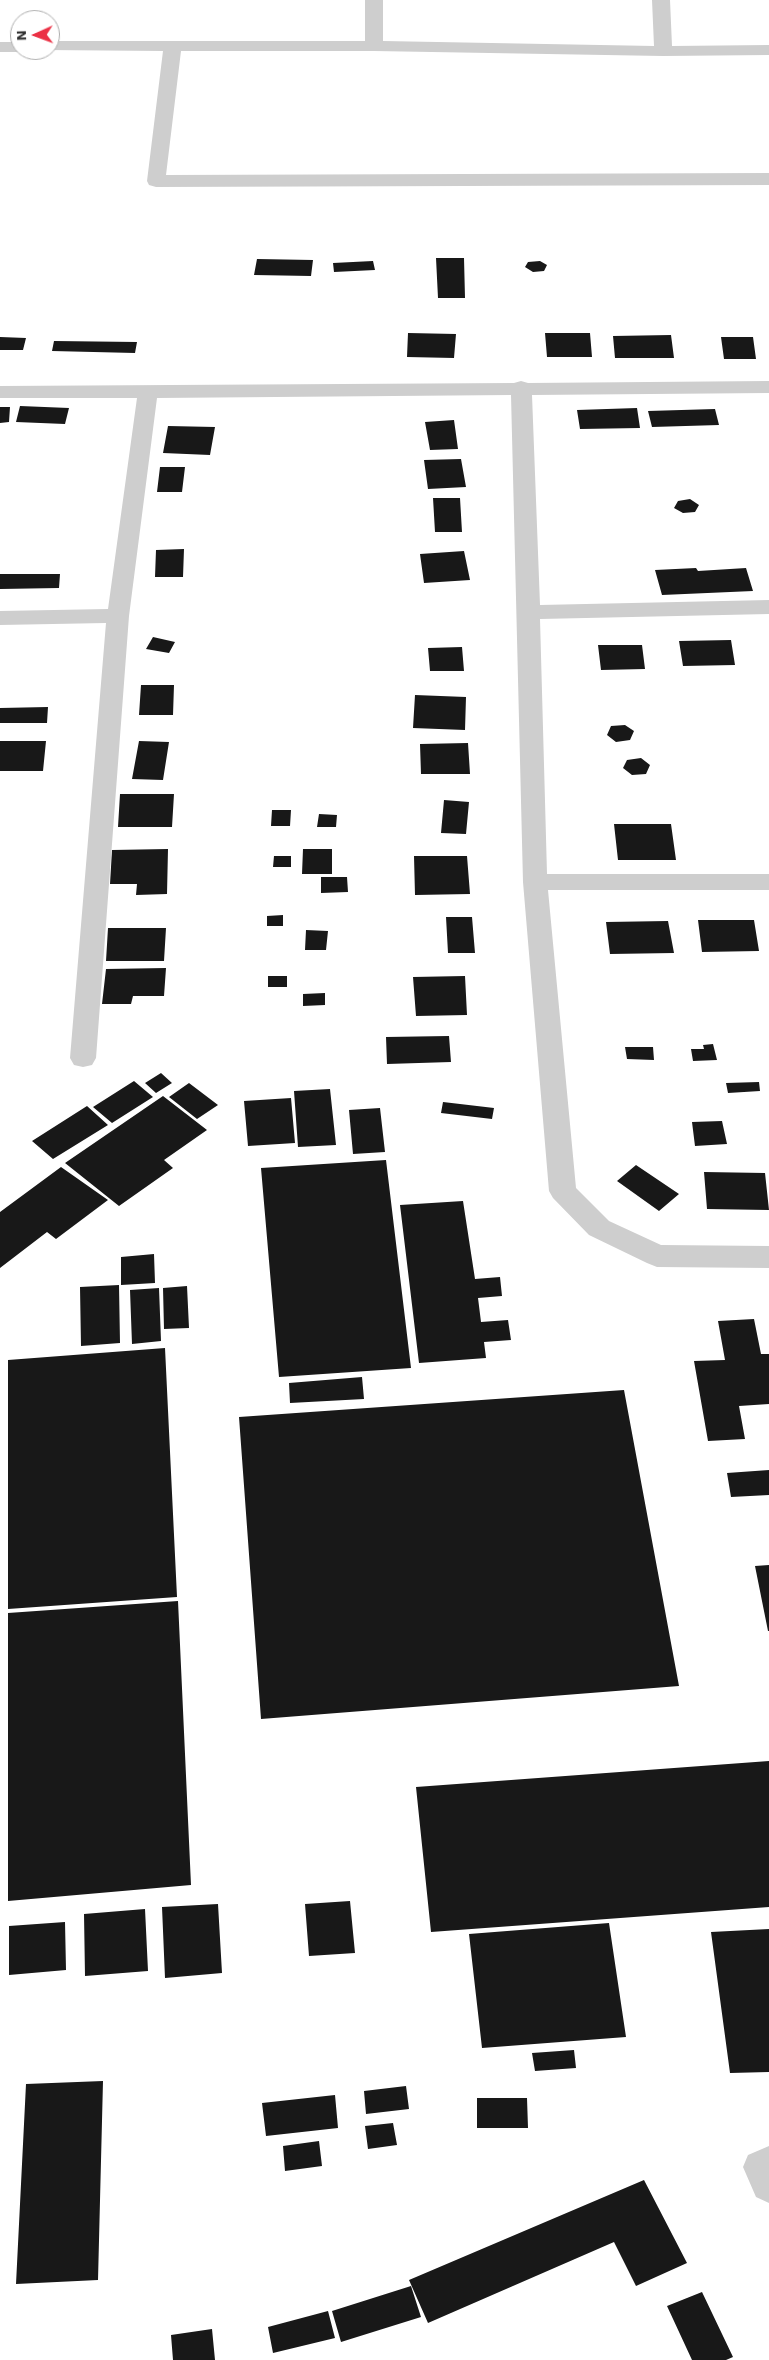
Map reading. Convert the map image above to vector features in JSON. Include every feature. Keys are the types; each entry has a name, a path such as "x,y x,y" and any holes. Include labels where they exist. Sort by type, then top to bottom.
{"street":[{"path":"374,0 374,46"},
{"path":"661,0 663,51"},
{"path":"172,45 156,180 769,179"},
{"path":"60,46 374,46 663,51 769,50"},
{"path":"521,387 529,612 535,882 563,1191 599,1228 657,1256 769,1257"},
{"path":"0,392 521,387 769,387"},
{"path":"83,1058 118,616 148,392"},
{"path":"529,612 769,607"},
{"path":"0,618 118,616"},
{"path":"535,882 769,882"}],"building":[{"path":"436,258 464,258 465,298 438,298"},
{"path":"257,259 313,260 311,276 254,275"},
{"path":"373,261 375,270 334,272 333,263"},
{"path":"540,261 547,265 544,271 533,272 525,267 528,262"},
{"path":"408,333 456,334 454,358 407,357"},
{"path":"545,333 590,333 592,357 547,357"},
{"path":"671,335 674,358 615,358 613,336"},
{"path":"0,337 26,338 23,350 0,350"},
{"path":"721,337 753,337 756,359 724,359"},
{"path":"54,341 137,342 135,353 52,351"},
{"path":"20,406 69,408 65,424 16,422"},
{"path":"0,407 10,407 9,422 0,423"},
{"path":"637,408 640,428 580,429 577,410"},
{"path":"715,409 719,425 652,427 648,411"},
{"path":"454,420 458,449 430,450 425,422"},
{"path":"168,426 215,427 210,455 163,453"},
{"path":"461,459 466,487 428,489 424,460"},
{"path":"160,467 185,467 182,492 157,492"},
{"path":"433,498 460,498 462,532 435,532"},
{"path":"690,499 699,505 695,512 683,513 674,508 678,501"},
{"path":"184,549 183,577 155,577 156,550"},
{"path":"464,551 470,580 424,583 420,554"},
{"path":"696,568 698,571 746,568 753,591 662,595 655,570"},
{"path":"0,574 60,574 59,588 0,589"},
{"path":"153,637 175,642 169,653 146,649"},
{"path":"731,640 735,665 683,666 679,641"},
{"path":"598,645 642,645 645,669 601,670"},
{"path":"462,647 464,671 430,671 428,648"},
{"path":"141,685 174,685 173,715 139,715"},
{"path":"415,695 466,697 465,730 413,728"},
{"path":"48,707 47,723 0,723 0,708"},
{"path":"625,725 634,731 630,740 616,742 607,735 611,726"},
{"path":"0,741 46,741 43,771 0,771"},
{"path":"139,741 169,742 163,780 132,779"},
{"path":"468,743 470,774 421,774 420,744"},
{"path":"641,758 650,765 646,774 632,775 623,768 627,760"},
{"path":"120,794 174,794 172,827 118,827"},
{"path":"444,800 469,802 466,834 441,833"},
{"path":"272,810 291,810 290,826 271,826"},
{"path":"319,814 337,815 336,827 317,827"},
{"path":"614,824 671,824 676,860 618,860"},
{"path":"168,849 167,894 136,895 137,884 110,884 112,850"},
{"path":"303,849 332,849 332,874 302,874"},
{"path":"274,856 291,856 291,867 273,867"},
{"path":"414,856 467,856 470,894 415,895"},
{"path":"321,877 347,877 348,892 321,893"},
{"path":"283,915 283,926 267,926 267,916"},
{"path":"446,917 472,917 475,953 448,953"},
{"path":"698,920 754,920 759,951 702,952"},
{"path":"668,921 674,953 610,954 606,922"},
{"path":"108,928 166,928 164,961 106,961"},
{"path":"306,930 328,931 326,950 305,950"},
{"path":"166,968 164,996 133,996 131,1004 102,1004 106,969"},
{"path":"268,976 287,976 287,987 268,987"},
{"path":"465,976 467,1015 416,1016 413,977"},
{"path":"325,993 325,1005 303,1006 303,994"},
{"path":"449,1036 451,1062 387,1064 386,1037"},
{"path":"713,1044 717,1060 693,1061 691,1049 704,1049 703,1045"},
{"path":"625,1047 653,1047 654,1060 627,1059"},
{"path":"161,1073 172,1083 156,1093 145,1083"},
{"path":"134,1081 153,1097 112,1123 93,1107"},
{"path":"759,1082 760,1091 728,1093 726,1083"},
{"path":"189,1083 218,1105 197,1119 169,1097"},
{"path":"330,1089 336,1145 298,1147 294,1091"},
{"path":"163,1096 207,1130 164,1160 173,1168 119,1206 65,1163"},
{"path":"291,1098 295,1143 248,1146 244,1101"},
{"path":"443,1102 494,1108 492,1119 441,1113"},
{"path":"87,1106 108,1125 53,1159 32,1141"},
{"path":"380,1108 385,1152 353,1154 349,1110"},
{"path":"722,1121 727,1144 695,1146 692,1122"},
{"path":"386,1160 411,1368 279,1377 261,1168"},
{"path":"636,1165 679,1194 659,1211 617,1181"},
{"path":"61,1167 108,1200 56,1239 47,1232 0,1268 0,1212"},
{"path":"704,1172 765,1173 769,1210 707,1209"},
{"path":"463,1201 475,1279 500,1277 502,1296 478,1298 481,1322 508,1320 511,1340 484,1342 486,1358 419,1363 400,1205"},
{"path":"154,1254 155,1283 121,1285 121,1257"},
{"path":"119,1285 120,1343 81,1346 80,1287"},
{"path":"187,1286 189,1328 164,1329 163,1288"},
{"path":"159,1288 161,1341 132,1344 130,1290"},
{"path":"754,1319 761,1354 769,1354 769,1404 739,1406 745,1439 708,1441 694,1361 725,1360 718,1321"},
{"path":"165,1348 177,1597 8,1609 8,1360"},
{"path":"362,1377 364,1399 290,1403 289,1383"},
{"path":"624,1390 679,1686 261,1719 239,1417"},
{"path":"769,1470 769,1495 731,1497 727,1473"},
{"path":"769,1565 769,1631 768,1631 755,1566"},
{"path":"178,1601 191,1885 8,1901 8,1613"},
{"path":"769,1761 769,1907 431,1932 416,1787"},
{"path":"350,1901 355,1953 309,1956 305,1904"},
{"path":"218,1904 222,1973 165,1978 162,1907"},
{"path":"145,1909 148,1971 85,1976 84,1914"},
{"path":"65,1922 66,1970 9,1975 9,1926"},
{"path":"609,1923 626,2037 482,2048 469,1934"},
{"path":"769,1929 769,2072 730,2073 711,1932"},
{"path":"574,2050 576,2068 535,2071 532,2053"},
{"path":"103,2081 98,2280 16,2284 26,2084"},
{"path":"406,2086 409,2109 366,2114 364,2091"},
{"path":"335,2095 338,2128 266,2136 262,2103"},
{"path":"477,2098 527,2098 528,2128 477,2128"},
{"path":"393,2123 397,2145 368,2149 365,2126"},
{"path":"319,2141 322,2166 285,2171 283,2146"},
{"path":"644,2180 687,2263 636,2286 614,2242 428,2323 409,2280"},
{"path":"411,2286 421,2317 341,2342 332,2311"},
{"path":"702,2292 733,2357 726,2360 692,2360 667,2306"},
{"path":"328,2311 335,2338 273,2353 268,2327"},
{"path":"212,2329 215,2360 173,2360 171,2335"}]}
